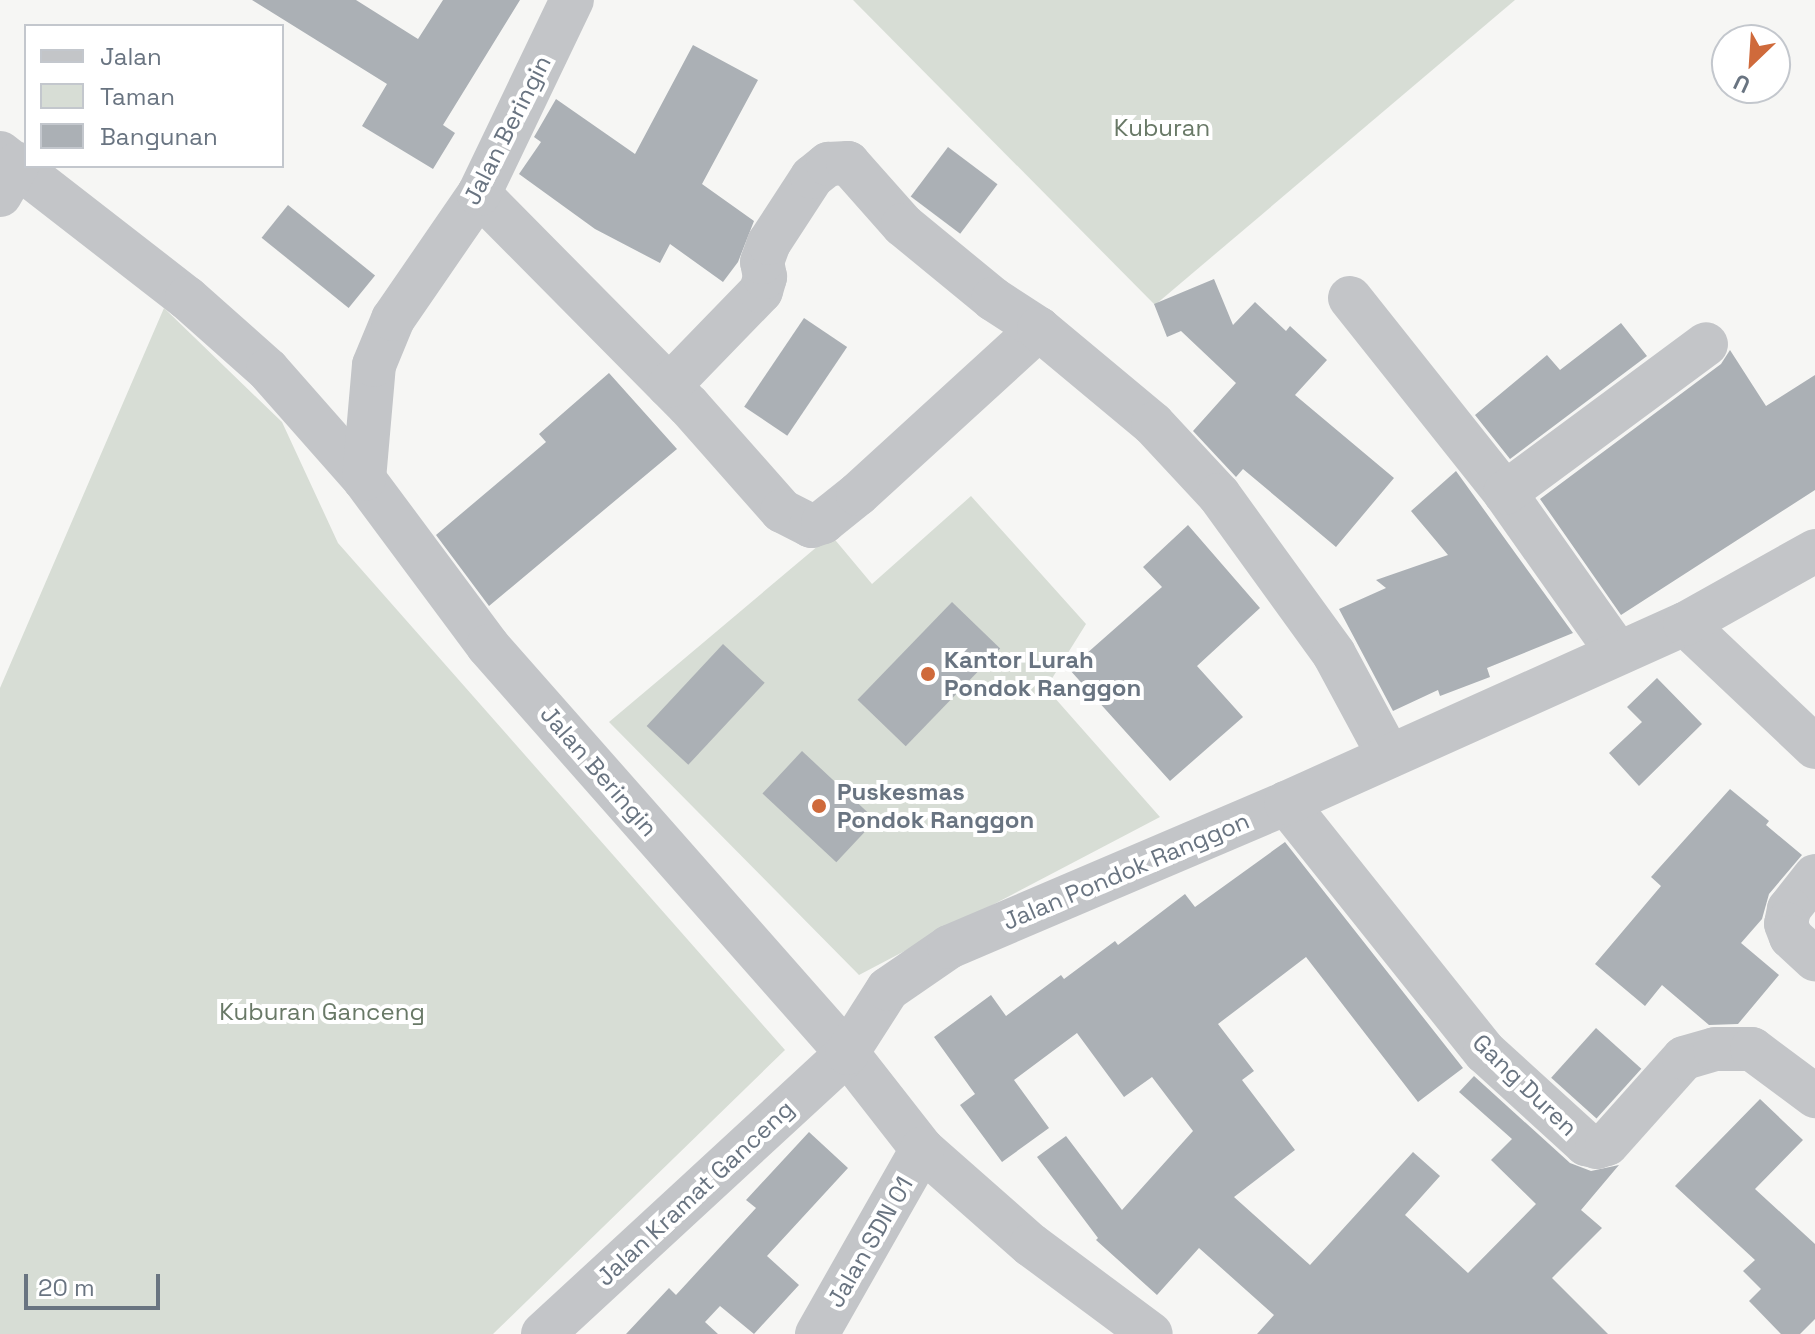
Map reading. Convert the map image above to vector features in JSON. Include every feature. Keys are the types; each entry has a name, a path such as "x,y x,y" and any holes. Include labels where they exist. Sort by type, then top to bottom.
{"street":[{"name":"Jalan Beringin","path":"364,479 374,365 393,319 479,194 572,0"},
{"path":"669,386 761,291 765,277 762,262 769,243 812,177 837,161 848,163 862,174 903,225 993,299 1039,329 1153,424 1219,495 1334,654 1389,756"},
{"name":"Jalan Beringin","path":"6,171 187,298 268,370 364,479 488,646 847,1053"},
{"path":"479,194 669,386 782,511 811,526 823,522 858,494 1039,329"},
{"path":"1350,298 1505,493 1618,653"},
{"path":"1505,493 1706,344"},
{"name":"Jalan Pondok Ranggon","path":"847,1053 888,989 949,947 1286,803 1685,624 1815,551"},
{"path":"1685,624 1815,747"},
{"name":"Gang Duren","path":"1286,803 1485,1052 1586,1144 1597,1147 1607,1144 1684,1058 1715,1049 1752,1049 1815,1096"},
{"path":"1815,876 1789,909 1786,924 1791,937 1815,959"},
{"path":"847,1053 922,1149 1031,1245 1151,1334"},
{"name":"Jalan Kramat Ganceng","path":"543,1334 847,1053"},
{"name":"Jalan SDN 01","path":"817,1334 922,1149"}],"green space":[{"name":"Kuburan","path":"853,0 1515,0 1155,305"},
{"name":"Kuburan Ganceng","path":"164,308 282,422 338,543 785,1050 493,1334 0,1334 0,688"},
{"path":"971,496 1086,624 1046,688 1160,817 859,975 609,722 831,535 872,584"}],"building":[{"path":"252,0 356,0 418,39 443,0 520,0 443,125 455,133 433,169 362,126 387,84"},
{"path":"693,45 758,80 702,184 754,221 738,262 723,282 670,244 660,263 595,229 519,174 541,142 534,137 556,99 635,154"},
{"path":"948,147 998,184 960,234 911,197"},
{"path":"288,205 375,275 349,308 262,238"},
{"path":"1214,279 1233,325 1255,302 1286,331 1290,326 1327,360 1295,395 1394,478 1336,547 1243,469 1236,477 1193,431 1236,383 1181,331 1167,337 1154,304"},
{"path":"804,318 847,347 787,436 744,407"},
{"path":"1621,323 1647,356 1510,459 1475,415 1547,355 1560,370"},
{"path":"1730,350 1766,406 1815,375 1815,490 1621,615 1540,499 1721,364"},
{"path":"609,373 677,449 489,606 436,535 546,442 539,434"},
{"path":"1456,471 1573,633 1487,668 1490,677 1440,696 1438,690 1393,711 1339,609 1386,588 1376,580 1448,555 1411,511"},
{"path":"1188,525 1260,608 1197,666 1243,717 1170,781 1069,669 1162,587 1143,567"},
{"name":"Kantor Lurah Pondok Ranggon","path":"952,602 1000,649 906,746 858,700"},
{"path":"723,644 765,683 688,765 647,726"},
{"path":"1657,678 1702,724 1639,786 1609,753 1642,722 1627,707"},
{"name":"Puskesmas Pondok Ranggon","path":"802,751 876,820 836,862 762,793"},
{"path":"1730,789 1769,821 1766,825 1802,855 1769,894 1762,919 1741,943 1779,975 1738,1024 1709,1025 1662,985 1645,1006 1595,964 1661,886 1651,877"},
{"path":"1285,842 1463,1068 1418,1102 1306,957 1218,1024 1254,1071 1242,1080 1295,1150 1234,1197 1310,1265 1413,1152 1440,1176 1405,1215 1468,1273 1536,1204 1491,1160 1512,1139 1459,1092 1474,1076 1570,1163 1591,1171 1619,1165 1581,1210 1602,1228 1552,1278 1608,1334 1257,1334 1274,1315 1199,1248 1157,1295 1096,1240 1098,1238 1037,1157 1066,1136 1122,1210 1193,1131 1152,1077 1124,1097 1077,1033 1014,1080 1049,1128 1002,1162 960,1105 975,1094 934,1037 991,995 1006,1016 1061,975 1064,979 1115,941 1118,945 1185,894 1195,907"},
{"path":"1596,1028 1641,1069 1597,1119 1551,1078"},
{"path":"1760,1099 1803,1140 1755,1189 1815,1244 1815,1319 1800,1334 1781,1334 1749,1301 1761,1289 1743,1271 1755,1260 1675,1186"},
{"path":"809,1132 848,1168 767,1256 799,1285 754,1334 720,1306 705,1322 718,1334 626,1334 669,1288 676,1295 756,1208 746,1200"}],"place":[{"name":"Kantor Lurah Pondok Ranggon","path":"928,674"},
{"name":"Puskesmas Pondok Ranggon","path":"819,806"}]}
